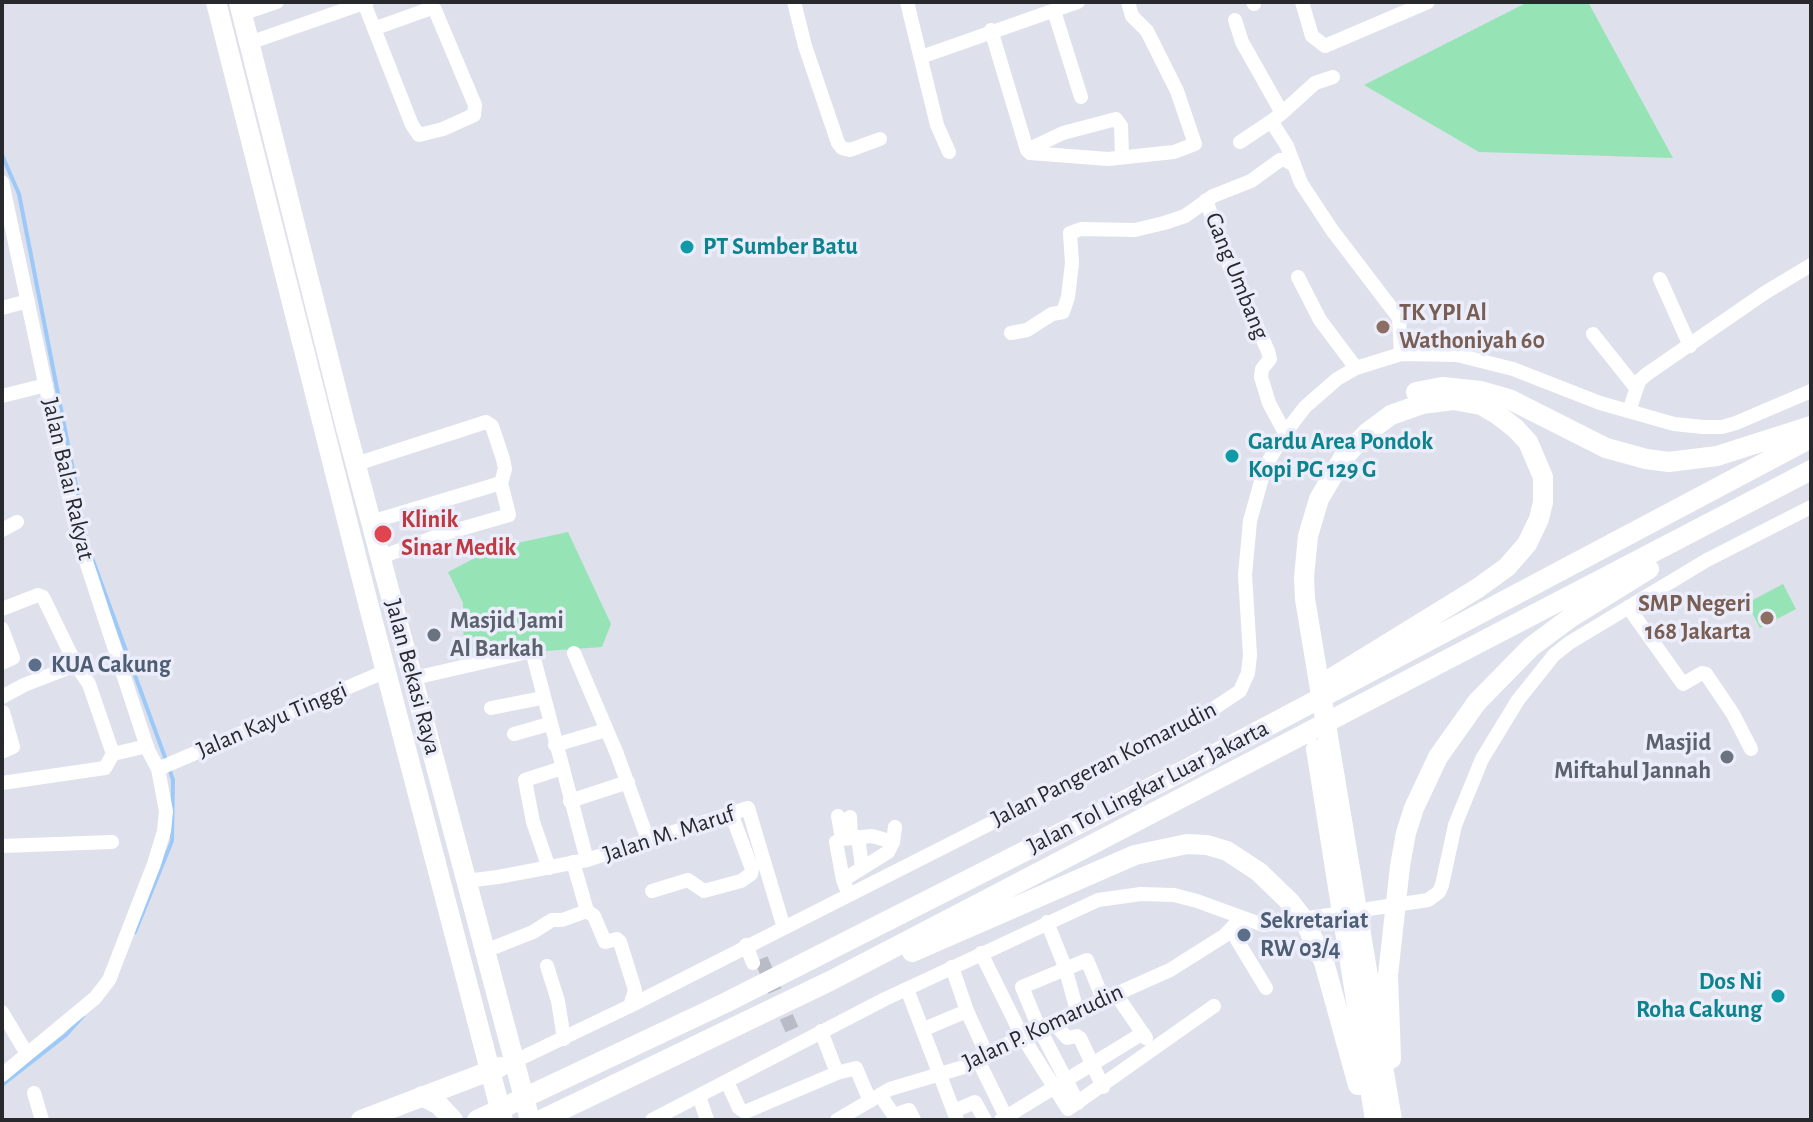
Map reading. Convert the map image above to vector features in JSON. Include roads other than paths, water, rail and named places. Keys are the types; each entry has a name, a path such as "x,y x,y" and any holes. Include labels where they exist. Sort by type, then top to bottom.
{"highway":[{"name":"Jalan Bekasi Raya","path":"217,2 503,1120"},
{"path":"225,2 510,1120"},
{"name":"Jalan Bekasi Raya","path":"240,8 342,411 530,1120"},
{"path":"1375,1120 1353,935 1309,665 1291,578 1292,552 1301,510 1316,477 1336,446 1371,413 1391,401 1442,387 1481,391 1509,399 1606,448 1669,462 1717,456 1811,426"},
{"path":"1183,771 1478,588 1519,556 1534,532 1544,488 1528,442 1515,428 1489,410 1467,401 1422,404 1391,415 1368,432 1343,458 1325,487 1312,517 1305,557 1309,665"},
{"path":"321,415 342,411"},
{"name":"Jalan Tol Lingkar Luar Jakarta","path":"477,1120 817,958 1183,771 1811,438"},
{"name":"Jalan Tol Lingkar Luar Jakarta","path":"541,1120 830,981 1811,470"},
{"path":"1393,1120 1388,1002 1390,940 1406,833 1438,757 1477,702 1540,640 1570,618 1782,487"},
{"path":"364,586 387,580"},
{"path":"830,981 919,949 1123,860 1187,844 1207,845 1227,851 1259,872 1304,920 1324,962 1368,1120"},
{"path":"1353,935 1393,1120"},
{"path":"480,1037 506,1030"},
{"path":"361,1120 515,1061"},
{"path":"422,1096 439,1105 453,1120"}],"street":[{"path":"240,8 277,2"},
{"path":"249,43 366,2 412,125 419,135 443,129 474,115 475,105 435,10 429,9 376,28"},
{"path":"794,2 805,46 838,143 850,150 880,139"},
{"path":"907,2 937,125 949,152"},
{"path":"921,57 1078,2"},
{"path":"991,30 1030,153 1075,158 1122,157 1174,152 1195,144 1177,91 1147,31 1135,21 1128,2"},
{"path":"1302,2 1312,36 1325,46 1428,2"},
{"path":"1054,11 1081,97"},
{"path":"1235,20 1242,42 1277,116 1301,183 1332,230 1399,318 1401,354"},
{"path":"1240,142 1277,116 1315,83 1333,77"},
{"path":"1027,150 1063,133 1116,119 1121,126 1122,157"},
{"path":"1206,200 1251,181 1280,160 1294,165"},
{"name":"Jalan Balai Rakyat","path":"2,182 9,242 28,301 78,537 147,746 164,766 166,811 164,831 154,864 109,980 95,998 2,1075"},
{"name":"Gang Umbang","path":"1011,333 1027,330 1052,314 1063,312 1072,263 1070,233 1081,229 1146,228 1185,216 1206,200 1231,270 1268,351 1270,359 1262,369 1261,377 1269,403 1285,433"},
{"path":"1629,411 1639,381 1647,374 1766,292 1811,265"},
{"path":"1298,277 1320,320 1356,368"},
{"path":"1660,279 1690,346"},
{"path":"2,308 28,301"},
{"path":"1593,334 1636,388"},
{"name":"Jalan Pangeran Komarudin","path":"515,1061 849,895 1213,709 1240,691 1248,673 1250,655 1245,575 1250,521 1265,467 1285,433 1320,391 1356,368 1401,354 1446,354 1475,358 1513,369 1590,400 1674,424 1722,427 1811,391"},
{"path":"2,396 46,385"},
{"path":"356,464 486,422 492,426 505,469 501,483 510,513 508,516 443,534 381,557"},
{"path":"371,522 501,483"},
{"path":"652,1120 727,1082 792,1039 821,1031 1090,902 1141,894 1190,899 1236,924 1272,925 1428,900 1439,892 1442,885 1455,825 1474,775 1518,700 1554,655 1707,560 1811,507"},
{"path":"2,530 17,522"},
{"path":"2,609 38,595 43,597 76,665 89,684 113,754"},
{"path":"1628,607 1683,684 1702,673 1706,674 1733,714 1751,749"},
{"path":"2,629 13,658 2,663"},
{"path":"414,678 531,651 570,801 587,911 594,916 605,942 617,939 620,942 635,990 630,1006"},
{"path":"574,653 628,782 648,840"},
{"path":"2,752 13,747 3,704 24,685 76,665"},
{"name":"Jalan Kayu Tinggi","path":"164,766 386,671"},
{"path":"491,708 542,698"},
{"path":"514,734 549,724"},
{"path":"555,745 606,730"},
{"path":"2,783 105,768 113,754 147,746"},
{"path":"549,868 533,822 525,780 562,768"},
{"path":"570,801 628,782"},
{"name":"Jalan M. Maruf","path":"466,881 580,861 745,809 750,810 784,928"},
{"path":"652,891 688,880 704,891 741,881 751,874 752,869 731,813"},
{"path":"844,817 862,867"},
{"path":"843,880 883,857 894,835 836,842 843,880 849,895"},
{"path":"2,846 112,842"},
{"path":"485,951 533,932 552,920 562,920 587,911"},
{"path":"1047,922 1065,967 1077,1011"},
{"path":"1236,924 1266,988"},
{"name":"Jalan P. Komarudin","path":"839,1120 875,1098 983,1058 1022,1036 1170,970 1236,924"},
{"path":"750,943 757,961"},
{"path":"981,953 1022,1036 1078,1103 1214,1006"},
{"path":"1059,1083 1046,1025 1022,987 1065,967 1088,960 1109,996 1143,1033 1153,1049"},
{"path":"547,966 558,1001 564,1039"},
{"path":"952,967 1004,1118 1143,1033"},
{"path":"907,989 955,1115 975,1102 985,1120"},
{"path":"924,1029 967,1011"},
{"path":"2,1012 27,1054"},
{"path":"1046,1025 1067,1038 1079,1037 1103,1087"},
{"path":"821,1031 837,1073"},
{"path":"1106,1054 1119,1075"},
{"path":"727,1082 741,1111 766,1113 792,1090 856,1068 875,1098 895,1117 909,1110 914,1120"},
{"path":"34,1093 42,1120"},
{"path":"699,1096 707,1120"}],"waterway":[{"path":"2,155 19,194 87,542"},
{"path":"92,558 166,760"},
{"path":"135,932 172,841 173,780 169,768"},
{"path":"2,1085 66,1035 83,1016"}],"tunnel":[{"path":"761,959 793,1032"}],"place":[{"name":"PT Sumber Batu","path":"687,247"},
{"name":"TK YPI Al Wathoniyah 60","path":"1383,327"},
{"name":"Gardu Area Pondok Kopi PG 129 G","path":"1232,456"},
{"name":"Klinik Sinar Medik","path":"383,534"},
{"name":"SMP Negeri 168 Jakarta","path":"1767,618"},
{"name":"Masjid Jami Al Barkah","path":"434,635"},
{"name":"KUA Cakung","path":"35,665"},
{"name":"Masjid Miftahul Jannah","path":"1727,757"},
{"name":"Sekretariat RW 03/4","path":"1244,935"},
{"name":"Dos Ni Roha Cakung","path":"1778,996"}]}
